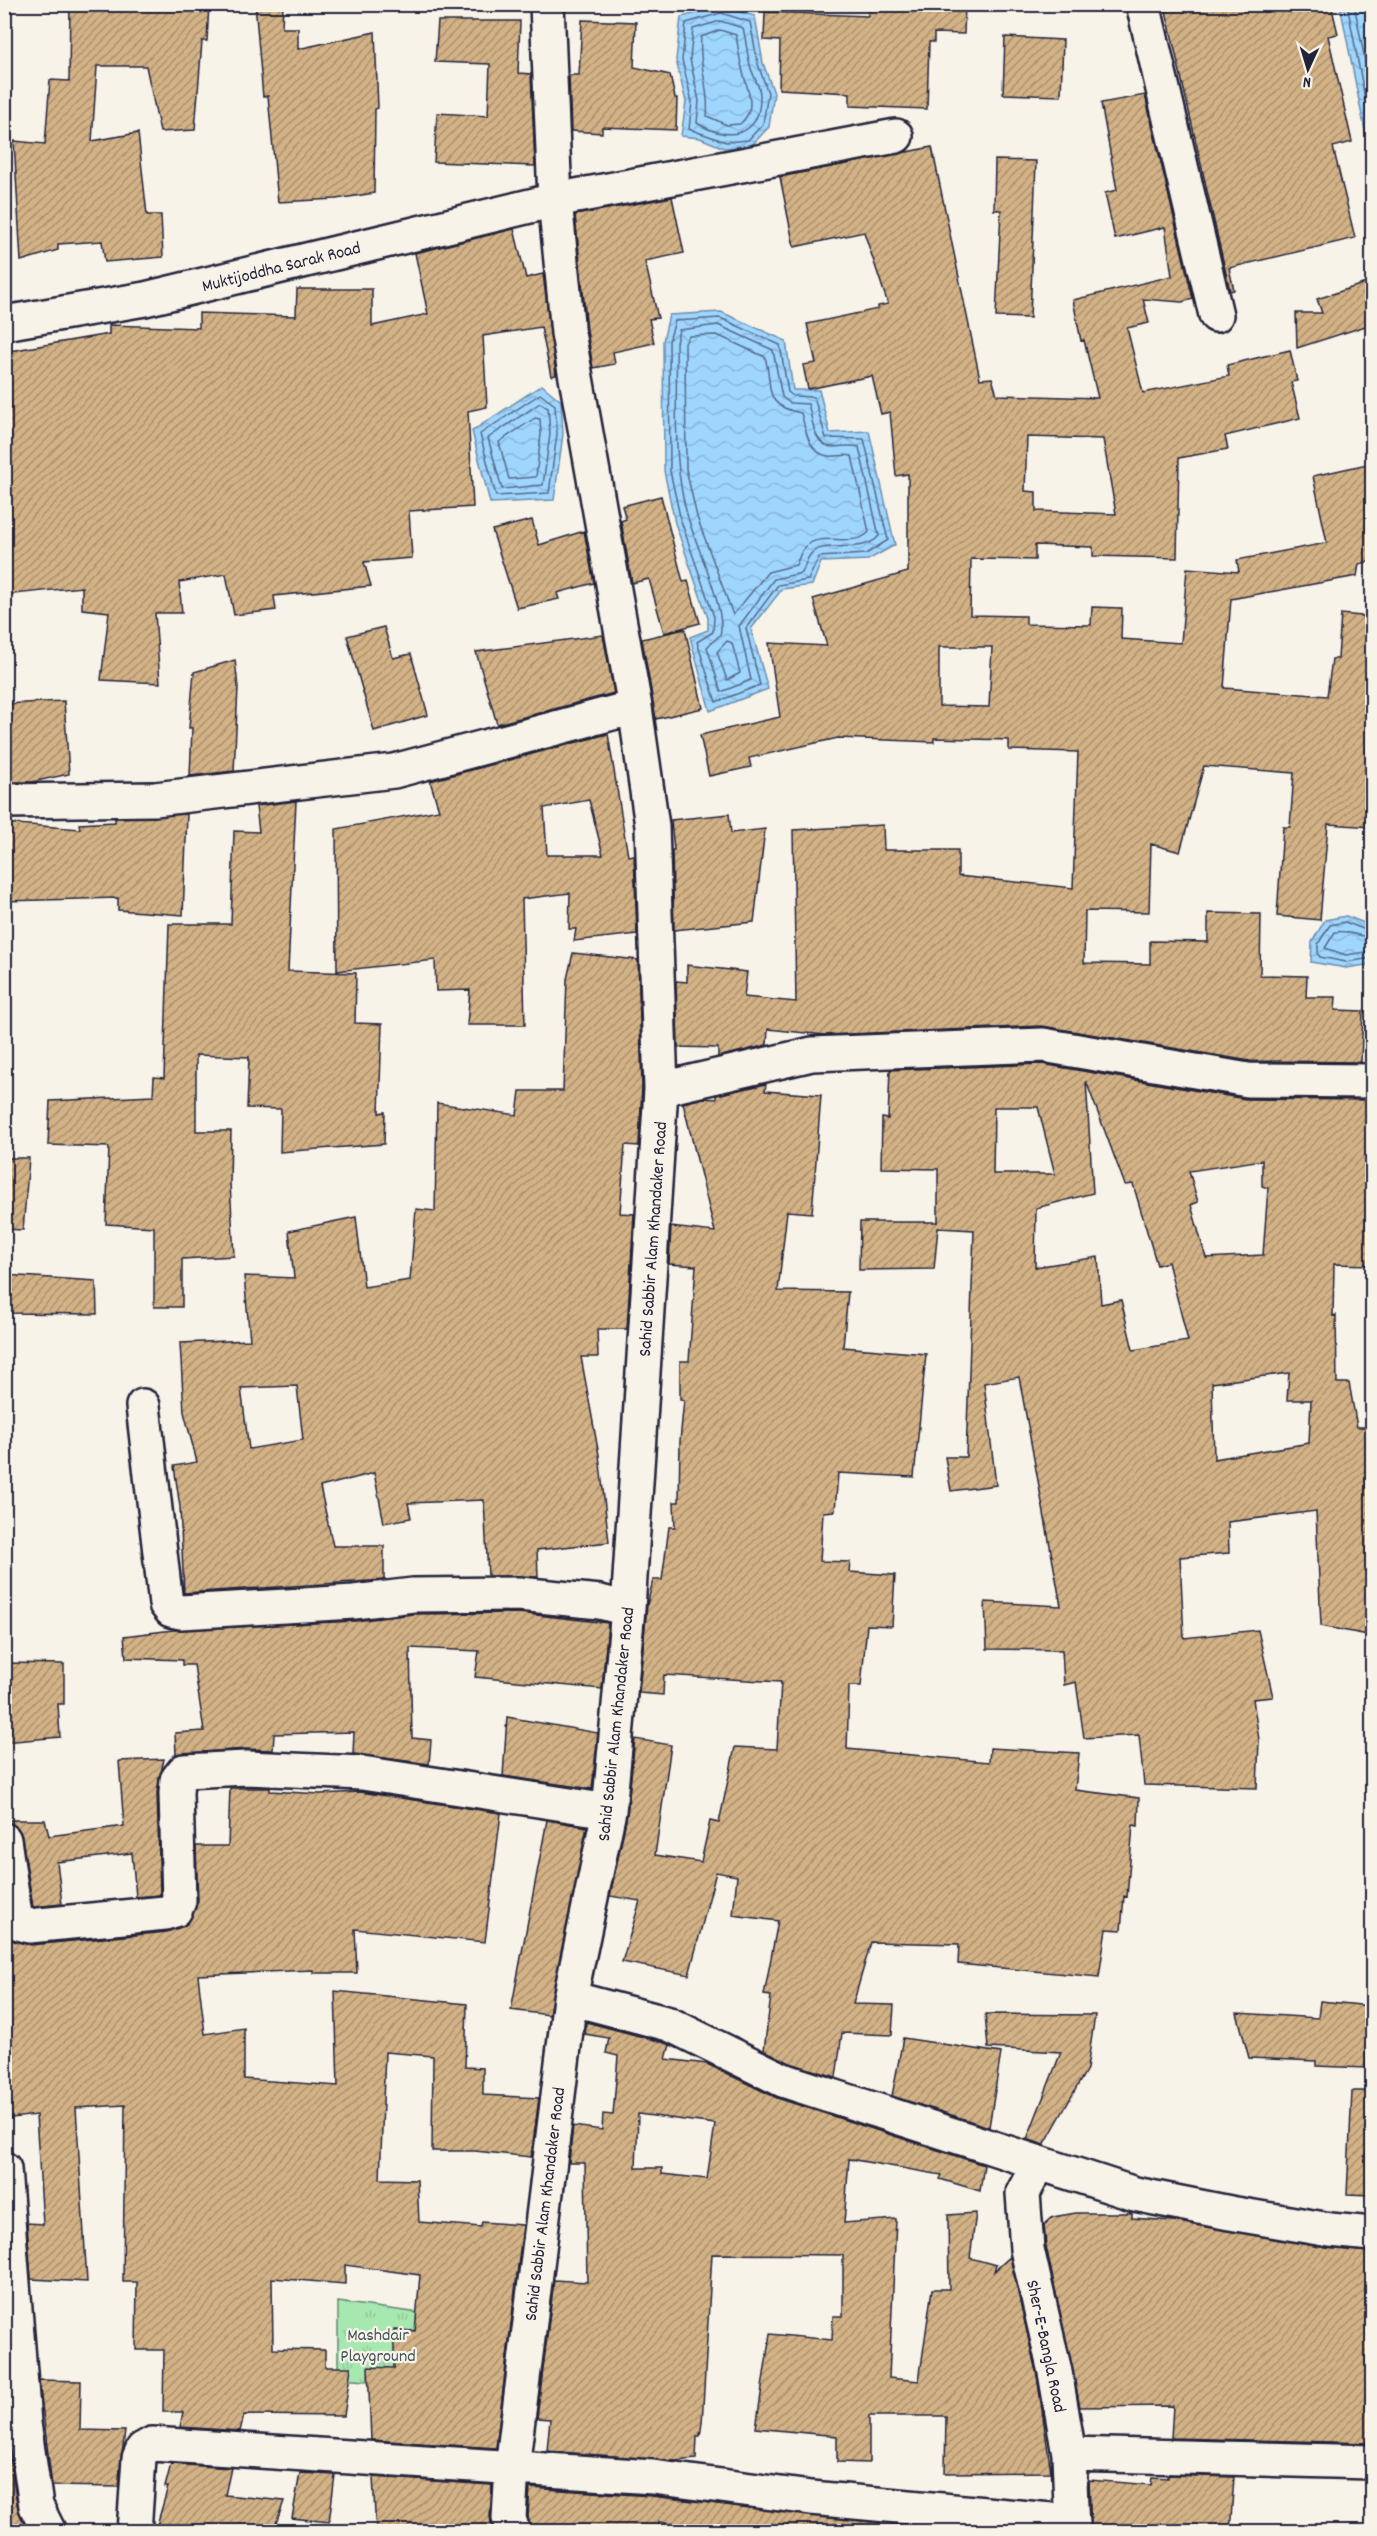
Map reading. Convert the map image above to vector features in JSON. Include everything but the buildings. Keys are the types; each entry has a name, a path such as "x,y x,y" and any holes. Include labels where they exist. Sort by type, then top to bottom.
{"street":[{"name":"Sahid Sabbir Alam Khandaker Road","path":"513,2532 509,2518 512,2468 570,1998 609,1811 628,1609 661,1089 652,826 635,707 568,333 555,200 547,4"},
{"path":"1143,4 1216,315"},
{"name":"Muktijoddha Sarak Road","path":"4,323 145,299 555,200 896,136"},
{"path":"4,801 155,799 394,771 635,707"},
{"path":"661,1089 813,1054 1043,1045 1248,1080 1372,1081"},
{"path":"143,1406 166,1604 171,1611 354,1602 413,1595 519,1594 600,1602 628,1609"},
{"path":"4,1840 15,1915 19,1923 29,1926 165,1913 175,1910 178,1901 176,1793 177,1780 184,1771 247,1768 362,1773 609,1811"},
{"path":"570,1998 669,2024 783,2080 1135,2194 1241,2215 1372,2234"},
{"name":"Sher-E-Bangla Road","path":"1039,2163 1023,2193 1027,2249 1069,2454 1073,2527"},
{"path":"4,2169 24,2422 36,2506 49,2532"},
{"path":"134,2532 139,2458 143,2450 152,2444 653,2477 811,2498 1073,2527"},
{"path":"1069,2454 1372,2462"}],"green space":[{"name":"Mashdair Playground","path":"338,2302 494,2323 487,2389 338,2379"}],"water":[{"path":"1340,5 1372,5 1372,166"},
{"path":"721,7 755,16 763,63 774,93 769,127 751,146 724,148 700,138 681,136 686,102 676,60 681,17"},
{"path":"721,312 786,341 793,390 819,390 830,433 869,431 895,545 868,560 821,562 812,585 782,589 751,629 768,689 710,711 690,637 708,630 708,618 675,523 664,471 663,341 669,315"},
{"path":"542,385 561,401 563,434 554,500 490,503 472,431"},
{"path":"1346,916 1367,924 1372,917 1372,964 1346,968 1311,962 1312,942 1325,920"}]}
